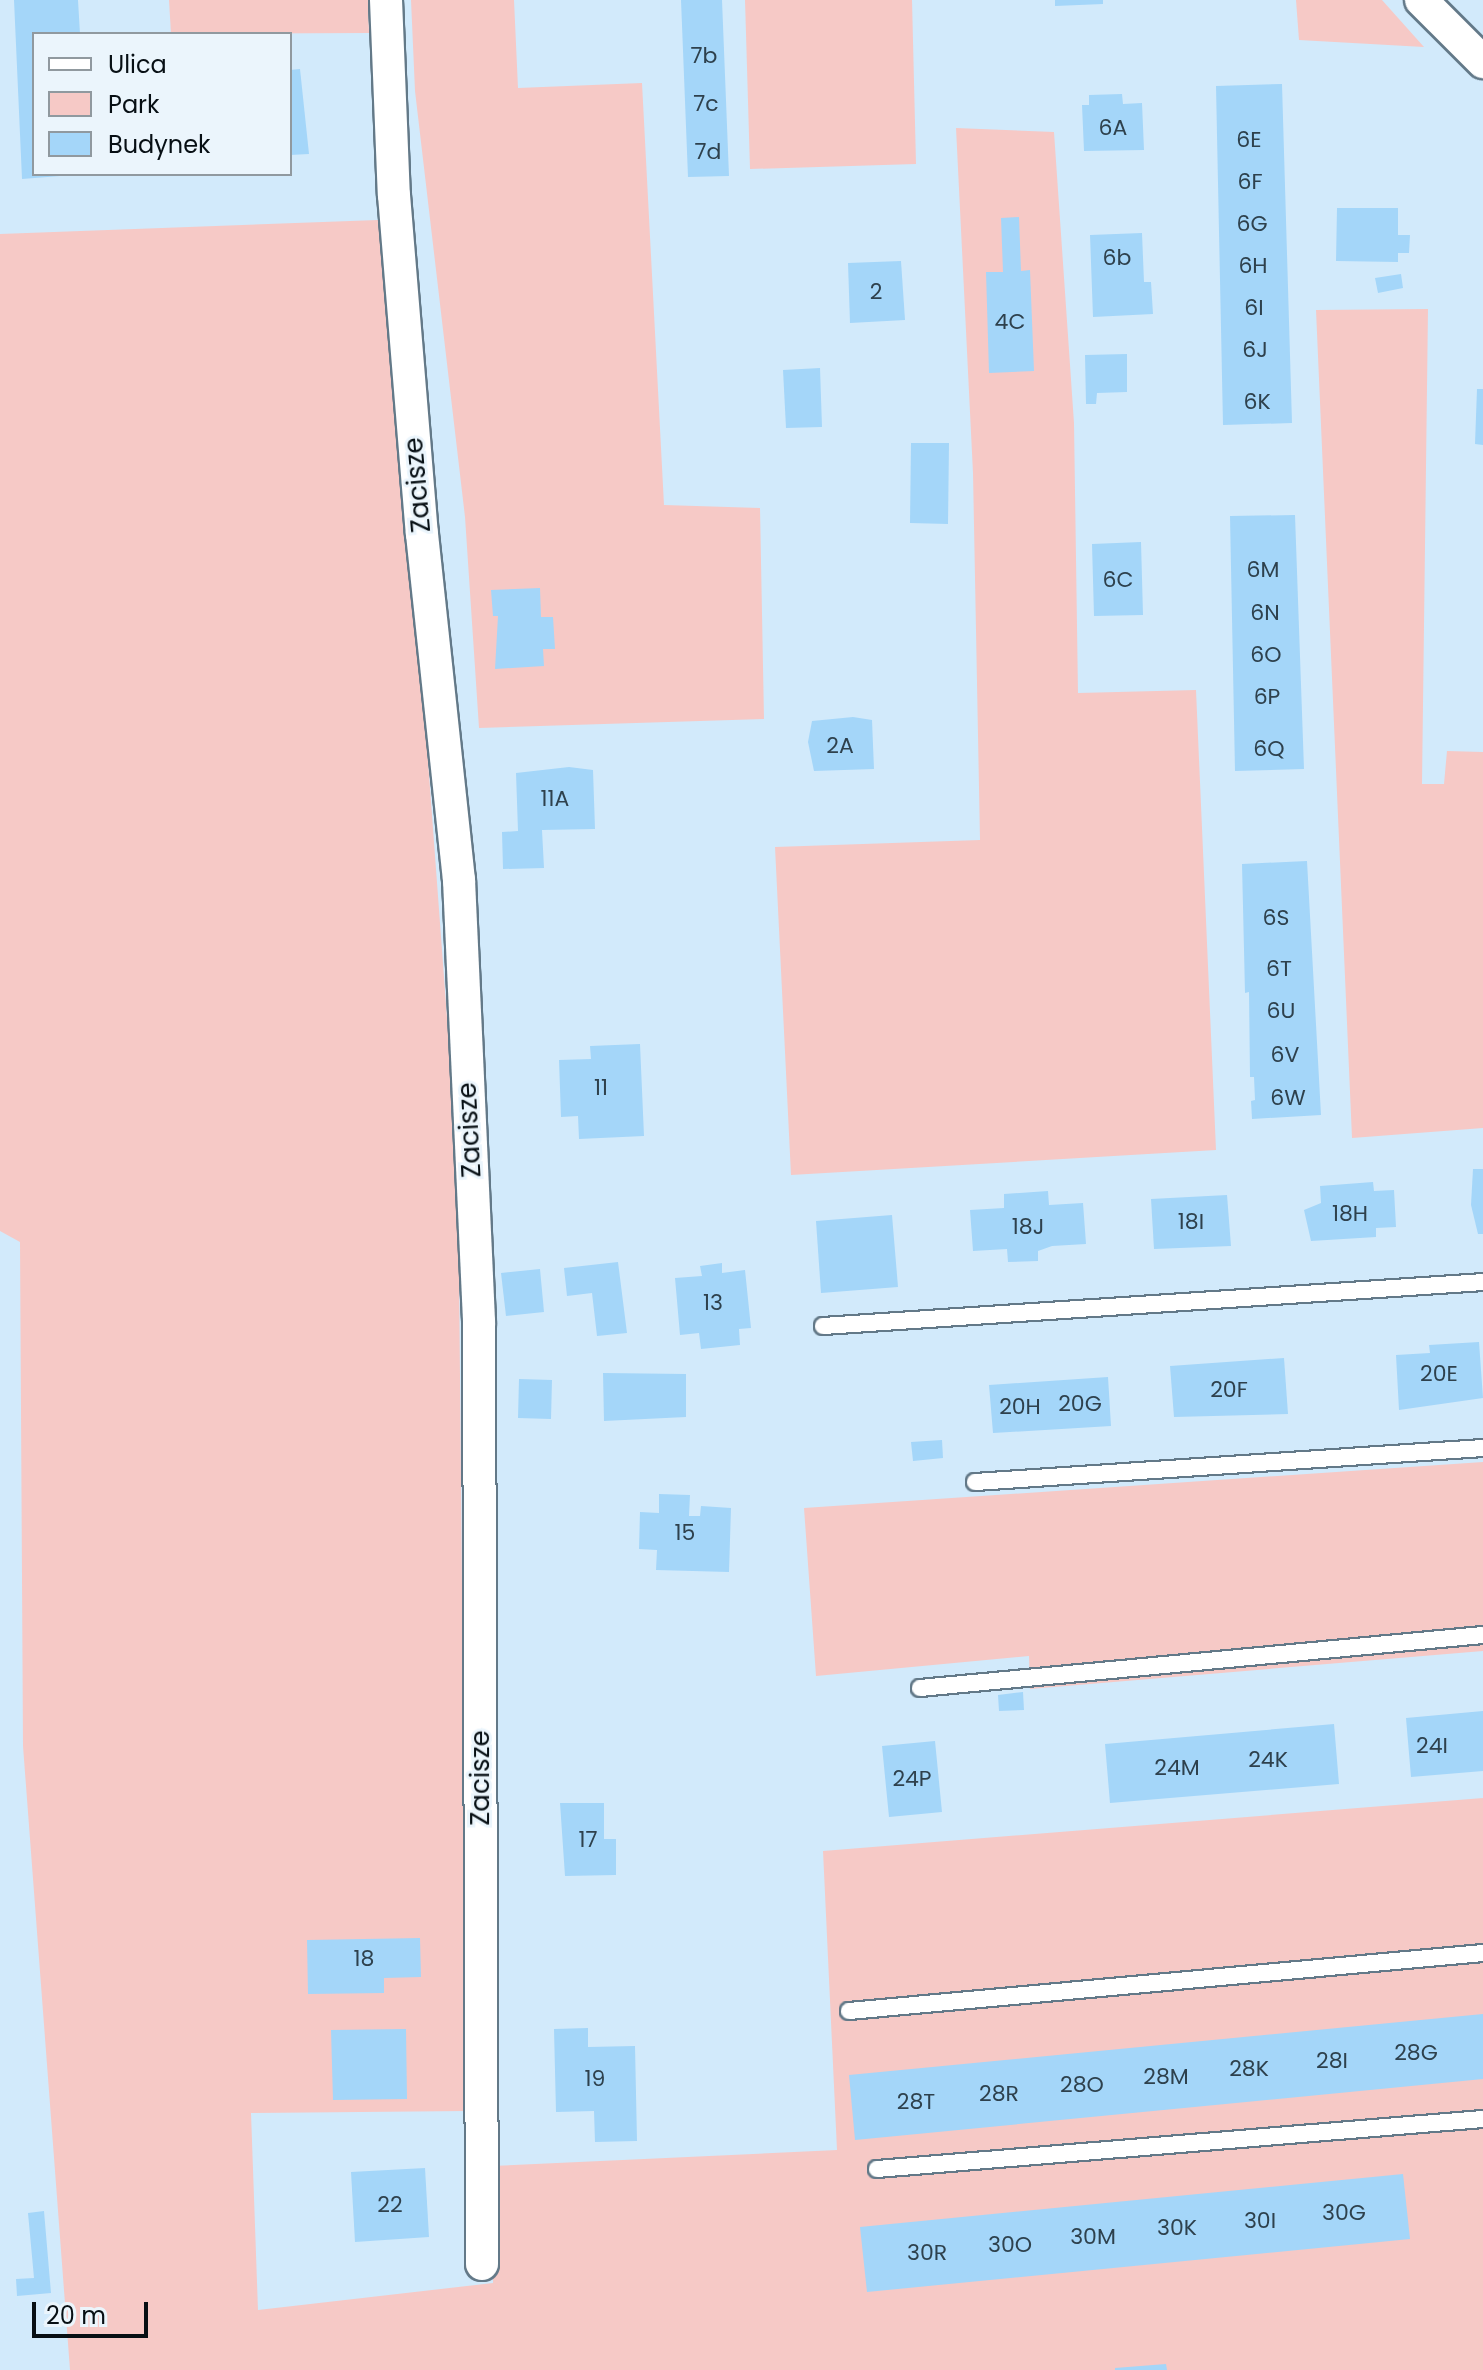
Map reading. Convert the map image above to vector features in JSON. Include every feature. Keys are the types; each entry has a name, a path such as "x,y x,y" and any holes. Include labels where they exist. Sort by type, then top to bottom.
{"street":[{"name":"Zacisze","path":"386,0 394,195 420,518 459,880 479,1308 482,2264"},
{"path":"1421,0 1483,62"}],"lane":[{"path":"823,1326 1483,1282"},
{"path":"975,1482 1483,1448"},
{"path":"920,1688 1483,1635"},
{"path":"849,2011 1483,1953"},
{"path":"877,2169 1483,2119"}],"green space":[{"path":"169,0 368,0 369,33 171,32"},
{"path":"411,0 514,0 518,88 642,83 664,505 760,508 764,719 479,728 465,517 415,91"},
{"path":"745,0 912,0 916,164 750,169"},
{"path":"1296,0 1382,0 1424,47 1299,40"},
{"path":"956,128 1054,132 1074,423 1078,693 1196,690 1216,1150 791,1175 775,847 980,840 973,473"},
{"path":"378,220 412,545 458,1166 467,2111 251,2113 258,2310 493,2283 492,2166 837,2150 823,1851 1483,1798 1483,2370 70,2370 23,1746 20,1242 0,1231 0,234"},
{"path":"1428,309 1422,784 1444,784 1447,751 1483,752 1483,1128 1352,1138 1316,310"},
{"path":"1483,1462 1483,1651 1030,1689 1029,1656 816,1676 804,1508"}],"building":[{"path":"14,0 78,0 80,32 32,32 32,176 60,176 22,179"},
{"path":"681,0 722,0 729,176 688,177"},
{"path":"1055,0 1103,0 1103,4 1055,6"},
{"path":"300,69 309,154 292,155 292,70"},
{"path":"1282,84 1292,423 1223,425 1216,86"},
{"path":"1122,94 1123,104 1142,103 1144,150 1084,151 1082,105 1089,105 1089,95"},
{"path":"1337,208 1398,208 1398,235 1410,235 1409,253 1398,253 1398,262 1336,261"},
{"path":"1019,217 1021,271 1030,270 1034,371 989,373 986,272 1003,272 1001,218"},
{"path":"1142,233 1144,282 1151,282 1153,314 1093,317 1090,235"},
{"path":"901,261 905,320 850,323 848,263"},
{"path":"1401,274 1403,288 1378,293 1375,278"},
{"path":"1127,354 1127,392 1097,393 1096,404 1086,404 1085,355"},
{"path":"820,368 822,427 786,428 783,370"},
{"path":"1477,389 1483,389 1483,445 1475,444"},
{"path":"911,443 949,443 948,524 910,523"},
{"path":"1295,515 1304,769 1235,771 1230,516"},
{"path":"1141,542 1143,615 1094,616 1092,544"},
{"path":"540,588 541,617 553,617 555,649 543,649 544,666 495,669 498,616 493,616 491,590"},
{"path":"853,717 872,720 874,769 814,771 808,742 812,721"},
{"path":"569,767 593,770 595,829 542,830 544,868 503,869 502,832 518,831 516,773"},
{"path":"1307,861 1321,1115 1252,1119 1251,1101 1255,1100 1254,1077 1250,1077 1249,992 1245,993 1242,864"},
{"path":"640,1044 644,1136 579,1139 578,1116 561,1117 559,1060 591,1059 590,1046"},
{"path":"1473,1169 1483,1169 1483,1234 1478,1234 1471,1205"},
{"path":"1373,1182 1374,1191 1394,1190 1396,1227 1376,1228 1376,1237 1311,1241 1304,1210 1321,1203 1320,1186"},
{"path":"1048,1191 1049,1205 1083,1203 1086,1244 1052,1246 1038,1251 1038,1261 1008,1262 1007,1249 973,1251 970,1210 1004,1208 1004,1194"},
{"path":"1227,1195 1231,1246 1154,1249 1151,1199"},
{"path":"892,1215 898,1287 821,1293 816,1221"},
{"path":"618,1262 627,1333 597,1336 592,1293 567,1296 564,1268"},
{"path":"722,1263 722,1273 745,1270 751,1328 739,1329 740,1345 701,1349 699,1333 680,1335 675,1278 702,1276 700,1266"},
{"path":"540,1269 544,1312 506,1316 501,1273"},
{"path":"1479,1342 1483,1398 1399,1410 1396,1355 1430,1353 1429,1345"},
{"path":"1284,1358 1288,1414 1174,1417 1170,1366"},
{"path":"603,1373 686,1374 686,1417 604,1421"},
{"path":"1108,1377 1111,1426 993,1433 989,1385"},
{"path":"519,1379 552,1380 551,1419 518,1418"},
{"path":"942,1440 943,1458 913,1461 911,1442"},
{"path":"659,1494 690,1495 689,1516 700,1516 701,1506 731,1508 729,1572 656,1570 657,1550 639,1549 640,1512 659,1513"},
{"path":"1023,1692 1024,1710 999,1711 998,1695"},
{"path":"1483,1711 1483,1771 1411,1777 1406,1718"},
{"path":"1334,1724 1339,1784 1110,1803 1105,1744"},
{"path":"935,1741 942,1812 889,1817 882,1746"},
{"path":"560,1803 604,1803 604,1839 616,1839 616,1875 565,1876"},
{"path":"420,1938 421,1977 384,1978 384,1993 308,1994 307,1940"},
{"path":"1483,2014 1483,2079 855,2140 849,2075"},
{"path":"588,2028 588,2047 635,2046 637,2141 595,2142 594,2111 556,2112 554,2029"},
{"path":"406,2029 407,2099 333,2100 331,2030"},
{"path":"425,2168 429,2237 355,2242 351,2172"},
{"path":"1403,2174 1410,2239 867,2292 860,2227"},
{"path":"44,2211 51,2293 17,2296 16,2279 34,2278 28,2213"},
{"path":"1166,2364 1167,2370 1115,2370 1115,2368"}]}
